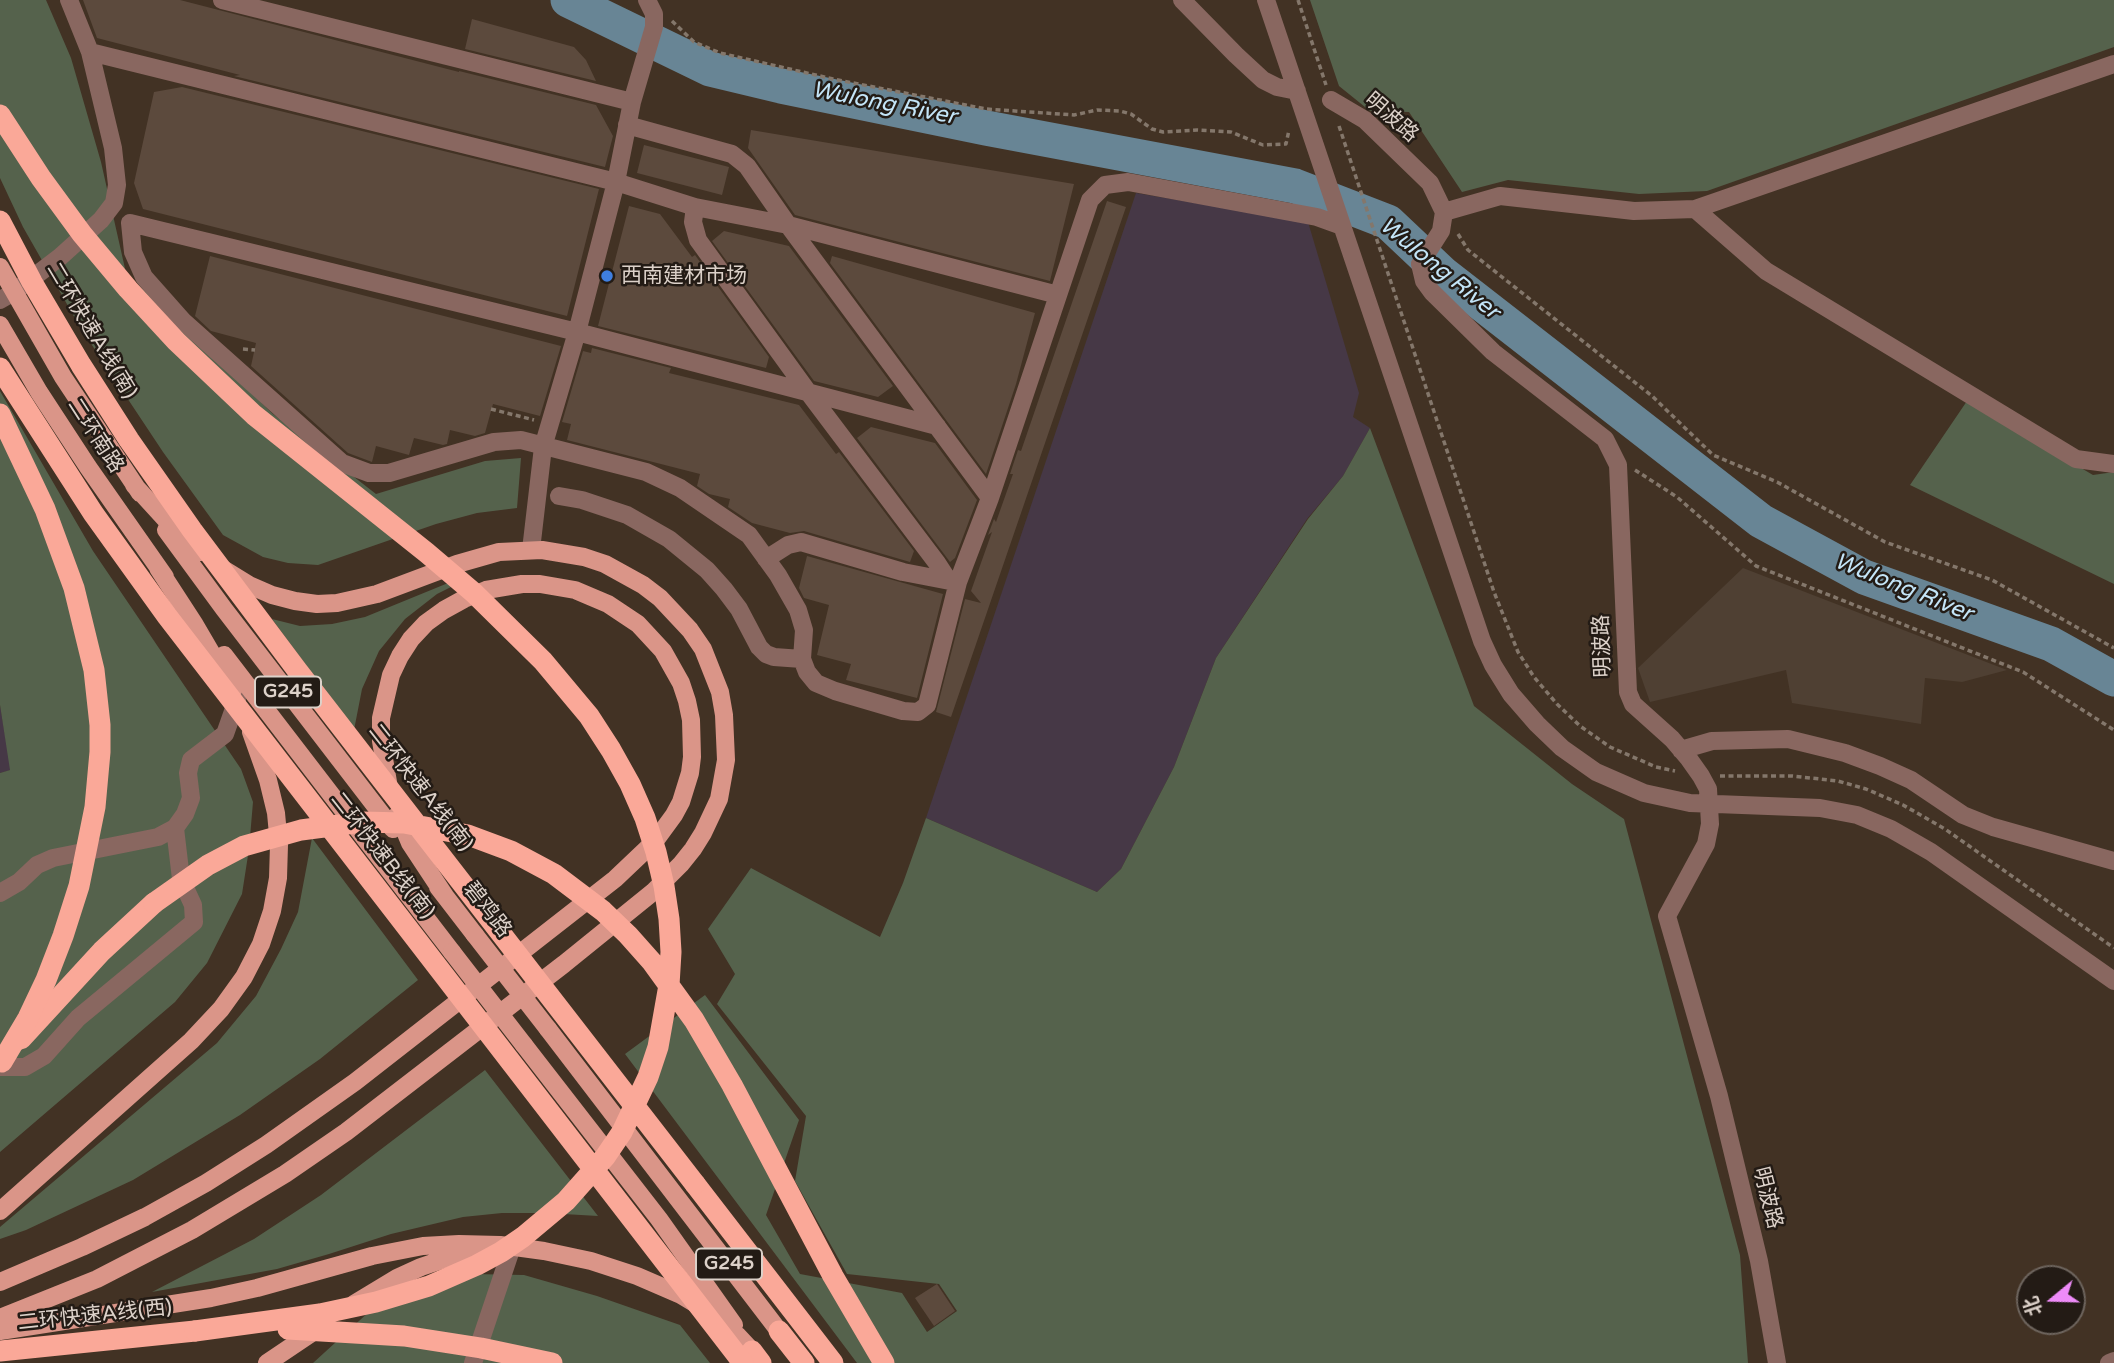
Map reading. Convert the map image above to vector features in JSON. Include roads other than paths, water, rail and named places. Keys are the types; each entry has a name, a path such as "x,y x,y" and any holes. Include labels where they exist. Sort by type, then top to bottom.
{"highway":[{"path":"0,115 82,234 176,341 280,436 474,593 520,637 566,688 589,716 630,784 653,841 664,886 671,953 669,985 658,1047 648,1077 622,1132 605,1157 566,1201 501,1252 429,1286 376,1302 320,1314 195,1331"},
{"name":"二环快速A线(南)","path":"0,222 87,375 192,530 833,1363"},
{"name":"二环快速B线(南)","path":"0,368 93,513 172,623 752,1359"},
{"path":"0,414 45,509 74,588 94,670 100,725 95,807 79,886 64,936 46,980 1,1065"},
{"path":"1,1065 76,977 136,918 190,876 244,846 301,830 362,822 425,825 490,842 533,861 554,874 603,911 652,961 720,1063 833,1276 884,1363"},
{"path":"195,1331 295,1329 383,1334 462,1345 552,1363"},
{"name":"二环快速A线(西)","path":"0,1351 195,1331"},
{"name":"碧鸡路","path":"779,1331 804,1363"}],"main road":[{"name":"二环南路","path":"0,267 7,296 134,485"},
{"name":"二环南路","path":"0,325 82,458 158,568"},
{"path":"0,1318 97,1279 223,1213 316,1153 398,1092 620,919 667,878 693,849 703,833 719,799 726,760 720,692 703,649 676,613 660,598 624,574 584,558 563,553 531,550 499,552 358,600 317,604 295,601 272,595 223,569 166,520 134,485"},
{"name":"碧鸡路","path":"134,485 224,609 779,1331"},
{"path":"0,1211 191,1041 221,1009 244,977 261,944 272,911 278,878 279,845 268,780 258,748 237,700 195,625 158,568"},
{"name":"G245","path":"158,568 655,1214 752,1359"},
{"path":"0,1282 145,1217 266,1145 355,1082 543,937 615,879 655,841 674,815 690,773 692,739 687,701 677,674 663,651 638,624 608,604 575,590 540,584 486,590 444,610 426,623 400,656 384,696 381,718 383,765 389,790 410,843 445,896"},
{"path":"0,1331 226,1295 364,1258 406,1249 459,1244 544,1251 591,1261 637,1276 691,1301 719,1320 752,1359"},
{"path":"267,1363 397,1278 445,1257 506,1246"}],"street":[{"path":"7,296 60,257 102,220 114,203 117,185 113,148 90,52 69,0"},
{"path":"222,0 634,94"},
{"path":"1182,0 1264,80 1277,87 1297,91"},
{"path":"1266,0 1478,631 1493,665 1511,694 1536,724 1562,748 1596,772 1644,793 1690,803 1820,808 1857,815 1891,829 1931,852 2114,981"},
{"path":"531,550 543,447 577,332 616,182 651,13"},
{"path":"90,52 616,182 695,207 788,225 1058,295"},
{"path":"1444,212 1500,196 1634,211 1695,209 2114,65"},
{"name":"明波路","path":"1331,100 1365,120 1430,183 1444,212 1441,230 1420,264 1424,281 1432,292 1493,352 1605,439 1618,465 1628,692 1633,704 1672,739 1702,776 1710,804 1706,844 1667,916 1719,1096 1759,1261 1777,1363"},
{"path":"627,125 732,154 747,166 990,498"},
{"path":"937,426 577,332 130,223 133,252 144,277 183,321 342,463 369,473 389,473 509,440 521,440 646,472 680,488 749,535 778,575 798,610 804,630 802,659 807,672 816,683 903,711 918,712 927,705 953,581 990,498 1090,200 1105,185 1128,182 1317,217 1341,224"},
{"path":"695,207 693,222 698,240 808,392 953,581"},
{"path":"1695,209 1778,279 2076,459 2114,464"},
{"path":"559,496 627,515 669,538 689,553 724,589 739,609 759,647 774,657 802,659"},
{"path":"766,559 788,545 802,542 903,572 953,581"},
{"path":"0,893 19,882 37,865 53,858 158,836 175,828 185,814 191,797 188,773 191,760 225,734 237,700"},
{"path":"1681,750 1712,741 1788,739 1844,753 1911,780 1964,815 1993,827 2114,861"},
{"path":"1,1065 25,1067 44,1056 78,1018 194,922 193,905 181,879 175,828"},
{"path":"474,1363 506,1246"}],"waterway":[{"name":"Wulong River","path":"568,0 710,69 986,128 1295,186 1388,222 1442,273 1761,521 1864,577 2051,644 2114,679"}],"place":[{"name":"西南建材市场","path":"607,276"}]}
